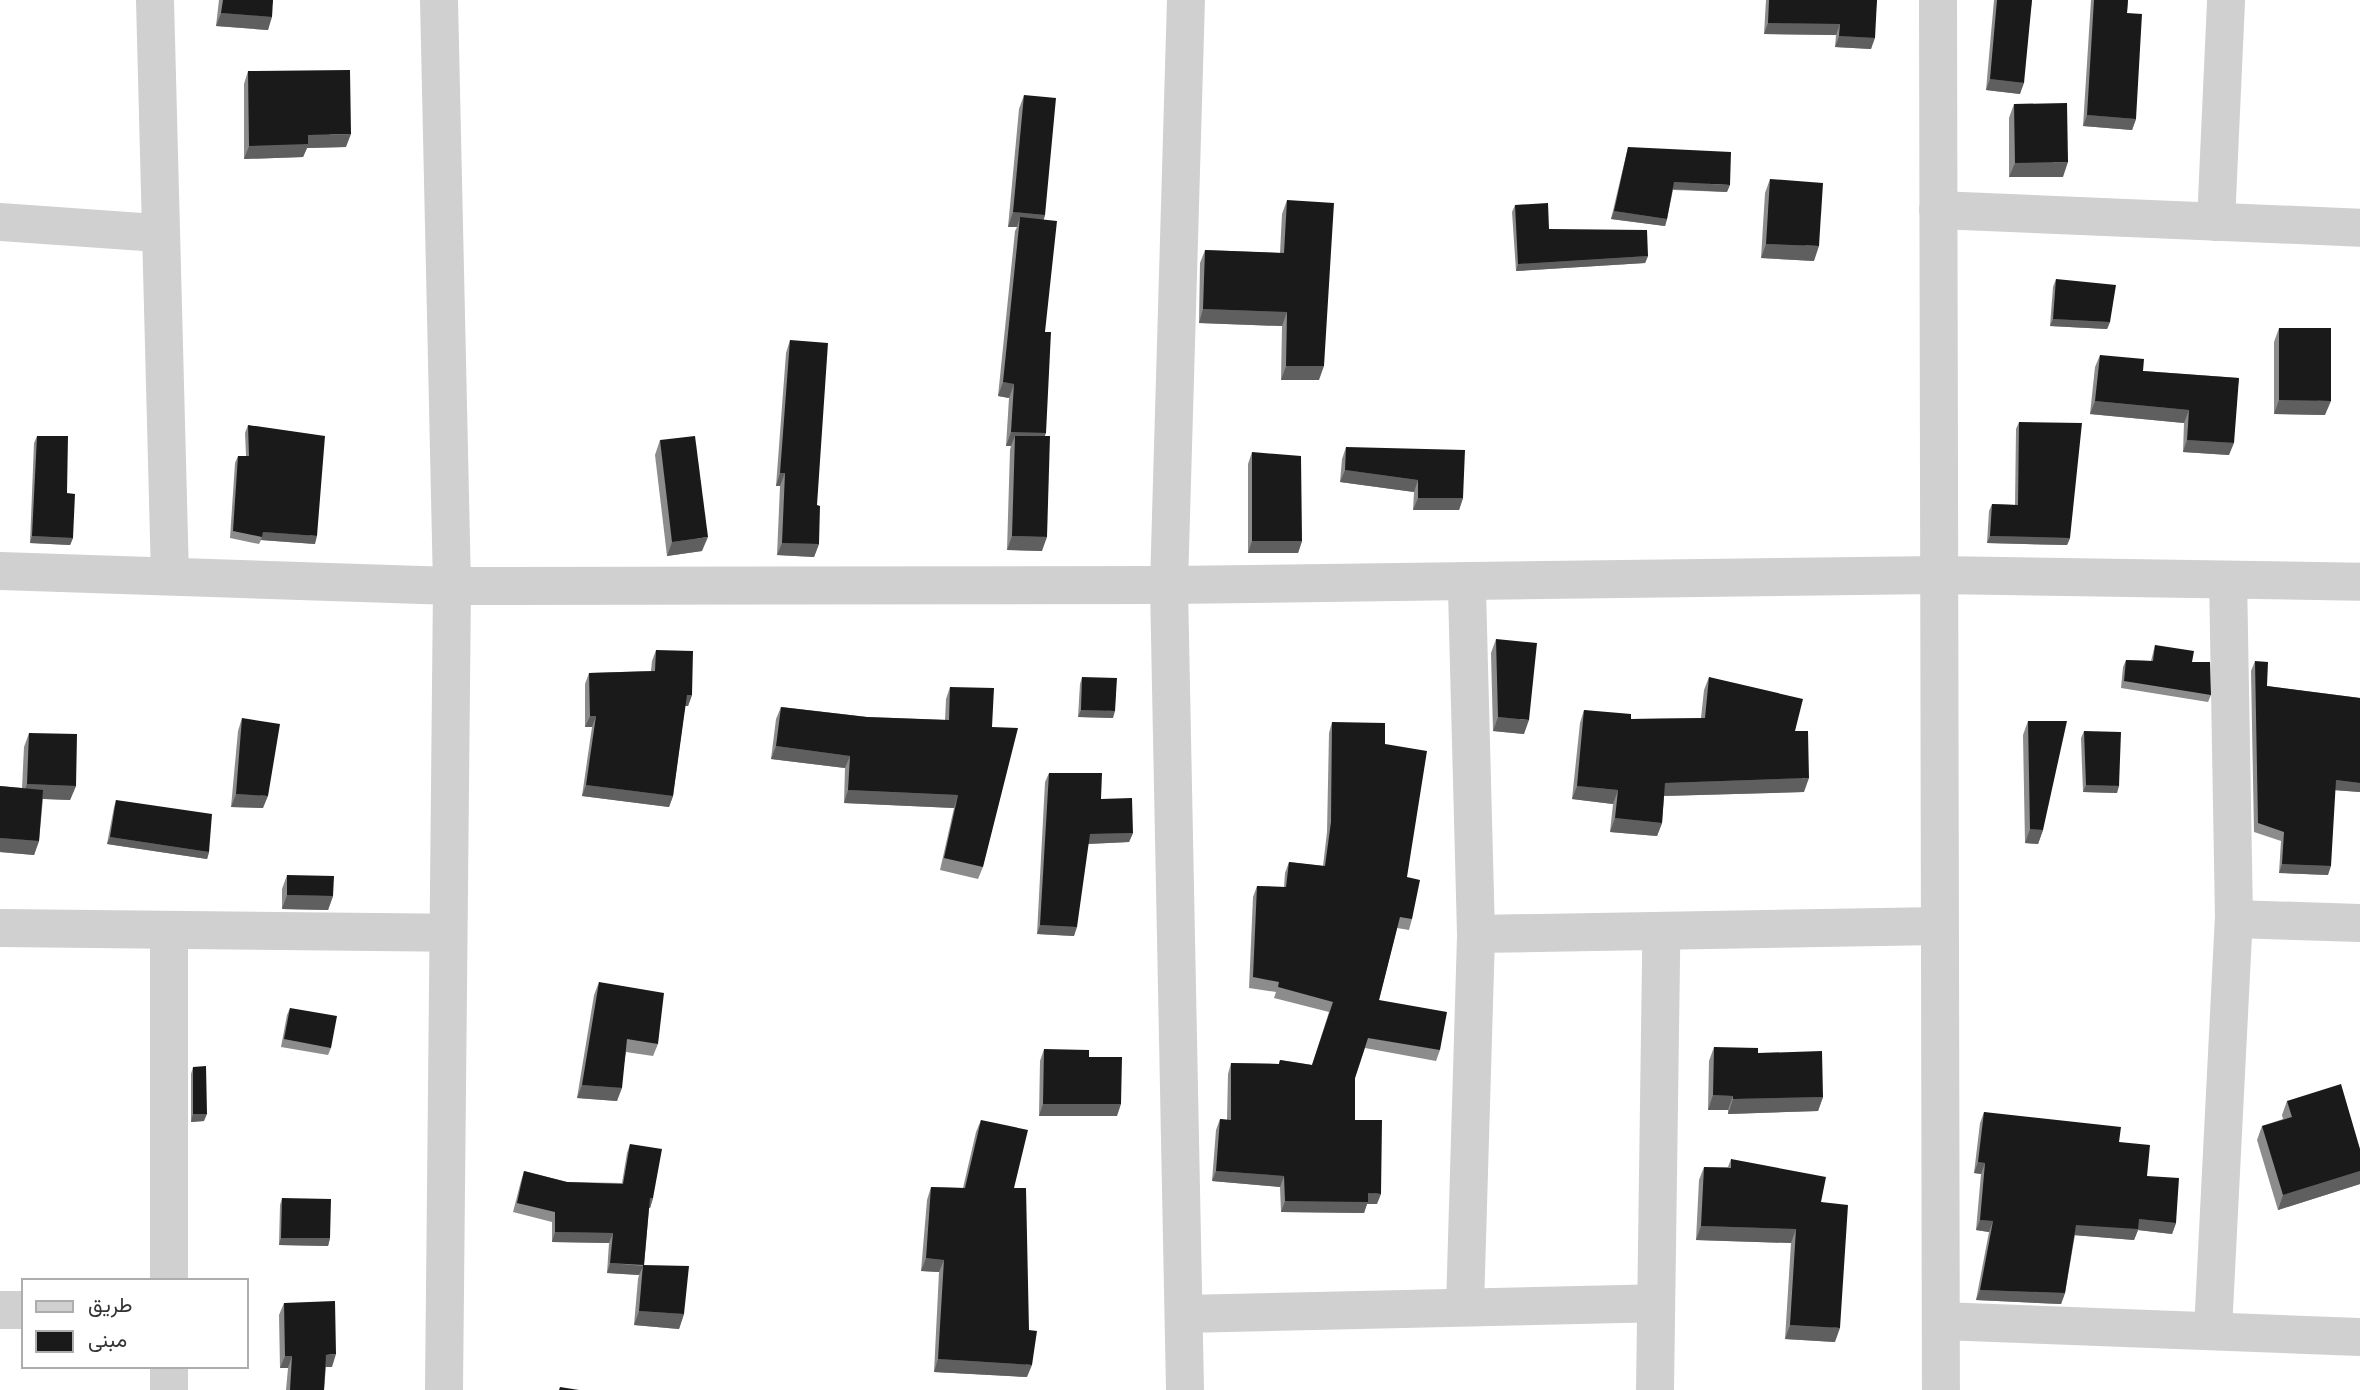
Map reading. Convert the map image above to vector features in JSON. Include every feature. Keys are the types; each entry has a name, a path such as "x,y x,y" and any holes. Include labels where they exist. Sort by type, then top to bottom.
{"street":[{"path":"155,0 170,576"},
{"path":"439,0 453,586 444,1390"},
{"path":"1185,1390 1169,585 1186,0"},
{"path":"1938,0 1937,575 1941,1390"},
{"path":"2216,222 2227,0"},
{"path":"1938,210 2360,228"},
{"path":"0,222 159,233"},
{"path":"0,571 453,586 1169,585 1937,575 2360,582"},
{"path":"2213,1330 2234,919 2228,580"},
{"path":"1465,1307 1476,934 1467,581"},
{"path":"2234,919 2360,923"},
{"path":"1476,934 1661,934 1939,926"},
{"path":"0,928 449,933"},
{"path":"169,931 169,1278"},
{"path":"1655,1390 1661,934"},
{"path":"1184,1314 1655,1303"},
{"path":"0,1310 21,1310"},
{"path":"1941,1321 2360,1337"},
{"path":"169,1369 169,1390"}],"building":[{"path":"223,0 273,0 272,17 221,13"},
{"path":"1769,0 1877,0 1875,38 1839,36 1840,24 1768,23"},
{"path":"1997,0 2032,0 2024,83 1990,79"},
{"path":"2094,0 2128,0 2127,13 2142,14 2136,119 2087,115"},
{"path":"350,70 351,134 308,135 308,144 249,146 248,71"},
{"path":"1024,95 1056,98 1045,215 1013,212"},
{"path":"2067,103 2068,162 2015,163 2014,104"},
{"path":"1628,147 1731,152 1730,185 1674,182 1667,219 1614,211"},
{"path":"1770,179 1823,183 1819,246 1766,244"},
{"path":"1287,200 1334,203 1324,366 1286,366 1287,312 1203,309 1205,250 1284,253"},
{"path":"1548,203 1549,229 1647,230 1648,256 1518,264 1515,205"},
{"path":"1020,217 1057,221 1045,332 1051,332 1046,433 1011,432 1014,384 1003,382"},
{"path":"2056,279 2116,285 2110,322 2053,319"},
{"path":"2279,328 2331,328 2331,401 2279,400"},
{"path":"790,340 828,343 817,505 820,506 819,544 782,543 785,473 780,473"},
{"path":"2100,355 2144,359 2143,371 2239,378 2234,443 2187,440 2189,410 2095,401"},
{"path":"2019,422 2082,423 2070,538 1990,536 1992,504 2018,505"},
{"path":"248,425 325,436 317,536 263,532 262,537 233,531 238,456 249,456"},
{"path":"37,436 68,436 67,493 75,494 73,538 32,536"},
{"path":"695,436 708,537 672,542 660,440"},
{"path":"1015,436 1050,436 1047,537 1012,536"},
{"path":"1346,447 1465,450 1463,498 1418,498 1418,480 1345,470"},
{"path":"1252,452 1301,456 1302,541 1252,541"},
{"path":"1496,639 1537,643 1529,720 1498,717"},
{"path":"2155,645 2194,651 2192,662 2210,662 2211,695 2124,681 2126,660 2153,661"},
{"path":"656,650 693,651 692,695 687,695 673,796 586,785 596,716 590,716 589,673 655,671"},
{"path":"2255,661 2268,662 2267,686 2360,698 2360,783 2336,780 2331,866 2282,864 2284,832 2258,823"},
{"path":"1082,677 1117,678 1115,711 1081,710"},
{"path":"1709,677 1803,699 1795,731 1808,731 1809,778 1665,783 1662,823 1615,818 1618,790 1577,786 1584,710 1631,714 1631,719 1705,718"},
{"path":"950,687 994,688 992,727 1018,728 983,867 944,858 958,795 848,790 850,756 776,746 781,707 867,717 949,720"},
{"path":"242,718 280,724 268,796 236,794"},
{"path":"2028,721 2067,721 2043,830 2030,829"},
{"path":"1332,722 1385,723 1385,744 1427,751 1407,877 1420,880 1412,919 1400,917 1379,1000 1447,1012 1440,1050 1368,1038 1355,1078 1355,1120 1382,1120 1381,1194 1368,1193 1368,1202 1285,1201 1284,1176 1216,1171 1220,1119 1231,1120 1231,1063 1279,1064 1280,1060 1312,1065 1333,1002 1278,987 1279,982 1253,977 1257,886 1286,887 1289,862 1325,866 1331,822"},
{"path":"2084,731 2121,732 2119,786 2086,785"},
{"path":"29,733 77,734 76,786 27,784"},
{"path":"1049,773 1102,773 1101,799 1132,798 1133,833 1090,834 1077,927 1040,925"},
{"path":"0,786 43,790 39,841 0,838"},
{"path":"116,800 212,814 209,852 110,837"},
{"path":"287,875 334,876 333,896 287,895"},
{"path":"599,982 664,993 658,1044 627,1039 622,1088 582,1085"},
{"path":"290,1008 337,1016 331,1048 284,1039"},
{"path":"1714,1047 1758,1048 1758,1053 1822,1051 1823,1097 1733,1099 1733,1096 1713,1095"},
{"path":"1044,1049 1089,1050 1089,1057 1122,1057 1121,1104 1043,1104"},
{"path":"206,1066 207,1114 193,1114 193,1067"},
{"path":"2341,1084 2360,1149 2360,1171 2283,1195 2262,1126 2292,1117 2287,1101"},
{"path":"1984,1112 2121,1127 2119,1142 2150,1145 2147,1176 2179,1178 2176,1223 2139,1219 2138,1229 2076,1225 2065,1293 1980,1290 1993,1221 1980,1220 1985,1163 1978,1162"},
{"path":"981,1120 1028,1130 1014,1188 1026,1188 1029,1330 1037,1331 1032,1365 938,1359 944,1260 926,1258 931,1187 965,1188"},
{"path":"630,1144 662,1149 653,1198 650,1198 644,1265 610,1263 613,1233 555,1232 555,1212 517,1203 524,1171 567,1182 623,1184"},
{"path":"1731,1159 1826,1177 1821,1202 1848,1205 1840,1328 1790,1325 1796,1229 1701,1226 1704,1167 1731,1168"},
{"path":"282,1198 331,1199 330,1238 281,1238"},
{"path":"643,1265 689,1266 684,1314 639,1311"},
{"path":"335,1301 336,1354 326,1355 324,1390 290,1390 292,1356 285,1356 284,1303"}]}
